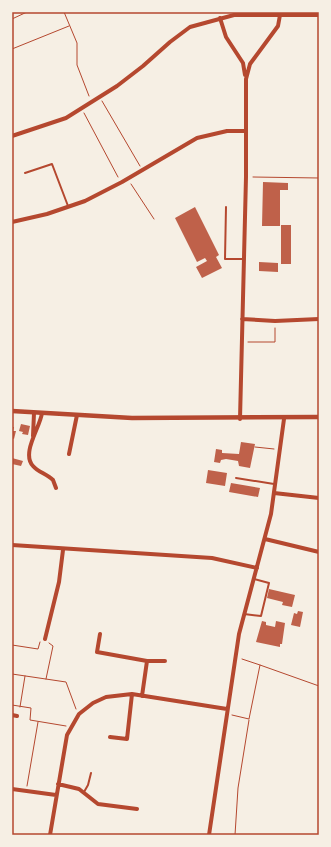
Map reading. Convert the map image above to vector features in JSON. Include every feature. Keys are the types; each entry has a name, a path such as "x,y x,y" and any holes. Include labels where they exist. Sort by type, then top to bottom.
{"street":[{"path":"12,136 66,118 82,109 144,66 170,42 190,27 234,15 319,15"},
{"path":"246,79 250,64 278,26 280,15"},
{"path":"220,18 226,36 243,63 246,79 246,177 240,419"},
{"path":"12,222 85,201 128,179 197,138 227,131 245,131"},
{"path":"242,320 275,321 319,319"},
{"path":"12,411 132,418 319,418"},
{"path":"34,412 33,437 29,455 31,463 53,480 56,488"},
{"path":"33,437 40,426 42,413"},
{"path":"69,454 77,415"},
{"path":"209,835 235,658 244,614 265,539 276,484 284,419"},
{"path":"274,493 319,498"},
{"path":"265,539 319,552"},
{"path":"12,545 63,550 212,558 257,568"},
{"path":"45,640 59,582 63,550"},
{"path":"100,634 97,652 147,661 164,661"},
{"path":"142,696 147,661"},
{"path":"50,835 65,744 71,726 79,714 93,703 106,697 132,694 227,709"},
{"path":"110,737 127,738 132,694"},
{"path":"58,784 74,787 98,804 137,809"},
{"path":"12,789 56,795"}],"lane":[{"path":"25,173 52,164 68,206"},
{"path":"226,207 225,259 243,258"},
{"path":"236,478 276,484"},
{"path":"244,614 261,616 269,583 254,579"},
{"path":"84,793 91,773"}],"path":[{"path":"12,19 27,12"},
{"path":"64,12 77,43 77,64 91,102"},
{"path":"12,49 69,25"},
{"path":"100,97 143,170"},
{"path":"82,109 122,182"},
{"path":"246,177 319,178"},
{"path":"128,179 154,219"},
{"path":"242,342 275,342 275,321"},
{"path":"255,447 280,451"},
{"path":"12,645 38,649 39,642 45,640 53,646 46,679"},
{"path":"235,658 260,665 319,686"},
{"path":"235,835 238,788 260,665"},
{"path":"12,674 66,682 73,704 79,714"},
{"path":"20,707 25,676"},
{"path":"12,705 31,708 30,720 71,726"},
{"path":"226,715 249,720"},
{"path":"26,791 38,721"}],"building":[{"path":"263,182 288,183 288,190 280,190 280,226 262,226"},
{"path":"195,207 219,255 216,257 222,268 202,278 196,267 207,261 205,258 197,262 175,218"},
{"path":"281,225 291,225 291,264 281,264"},
{"path":"259,262 278,263 278,272 259,271"},
{"path":"21,424 30,426 28,435 22,434 23,432 19,431"},
{"path":"12,427 14,427 13,431 16,431 14,439 12,438"},
{"path":"241,442 255,444 250,468 239,466 238,461 226,459 221,460 220,463 214,462 216,449 222,450 222,453 239,454"},
{"path":"12,458 23,461 21,466 12,464"},
{"path":"208,470 227,473 225,486 206,483"},
{"path":"231,483 260,488 258,497 229,492"},
{"path":"269,589 295,595 292,607 282,605 283,602 267,598"},
{"path":"298,611 303,612 300,627 291,625 294,613 297,614"},
{"path":"262,621 266,622 266,625 275,627 276,621 285,623 282,644 280,644 280,647 256,642"}]}
